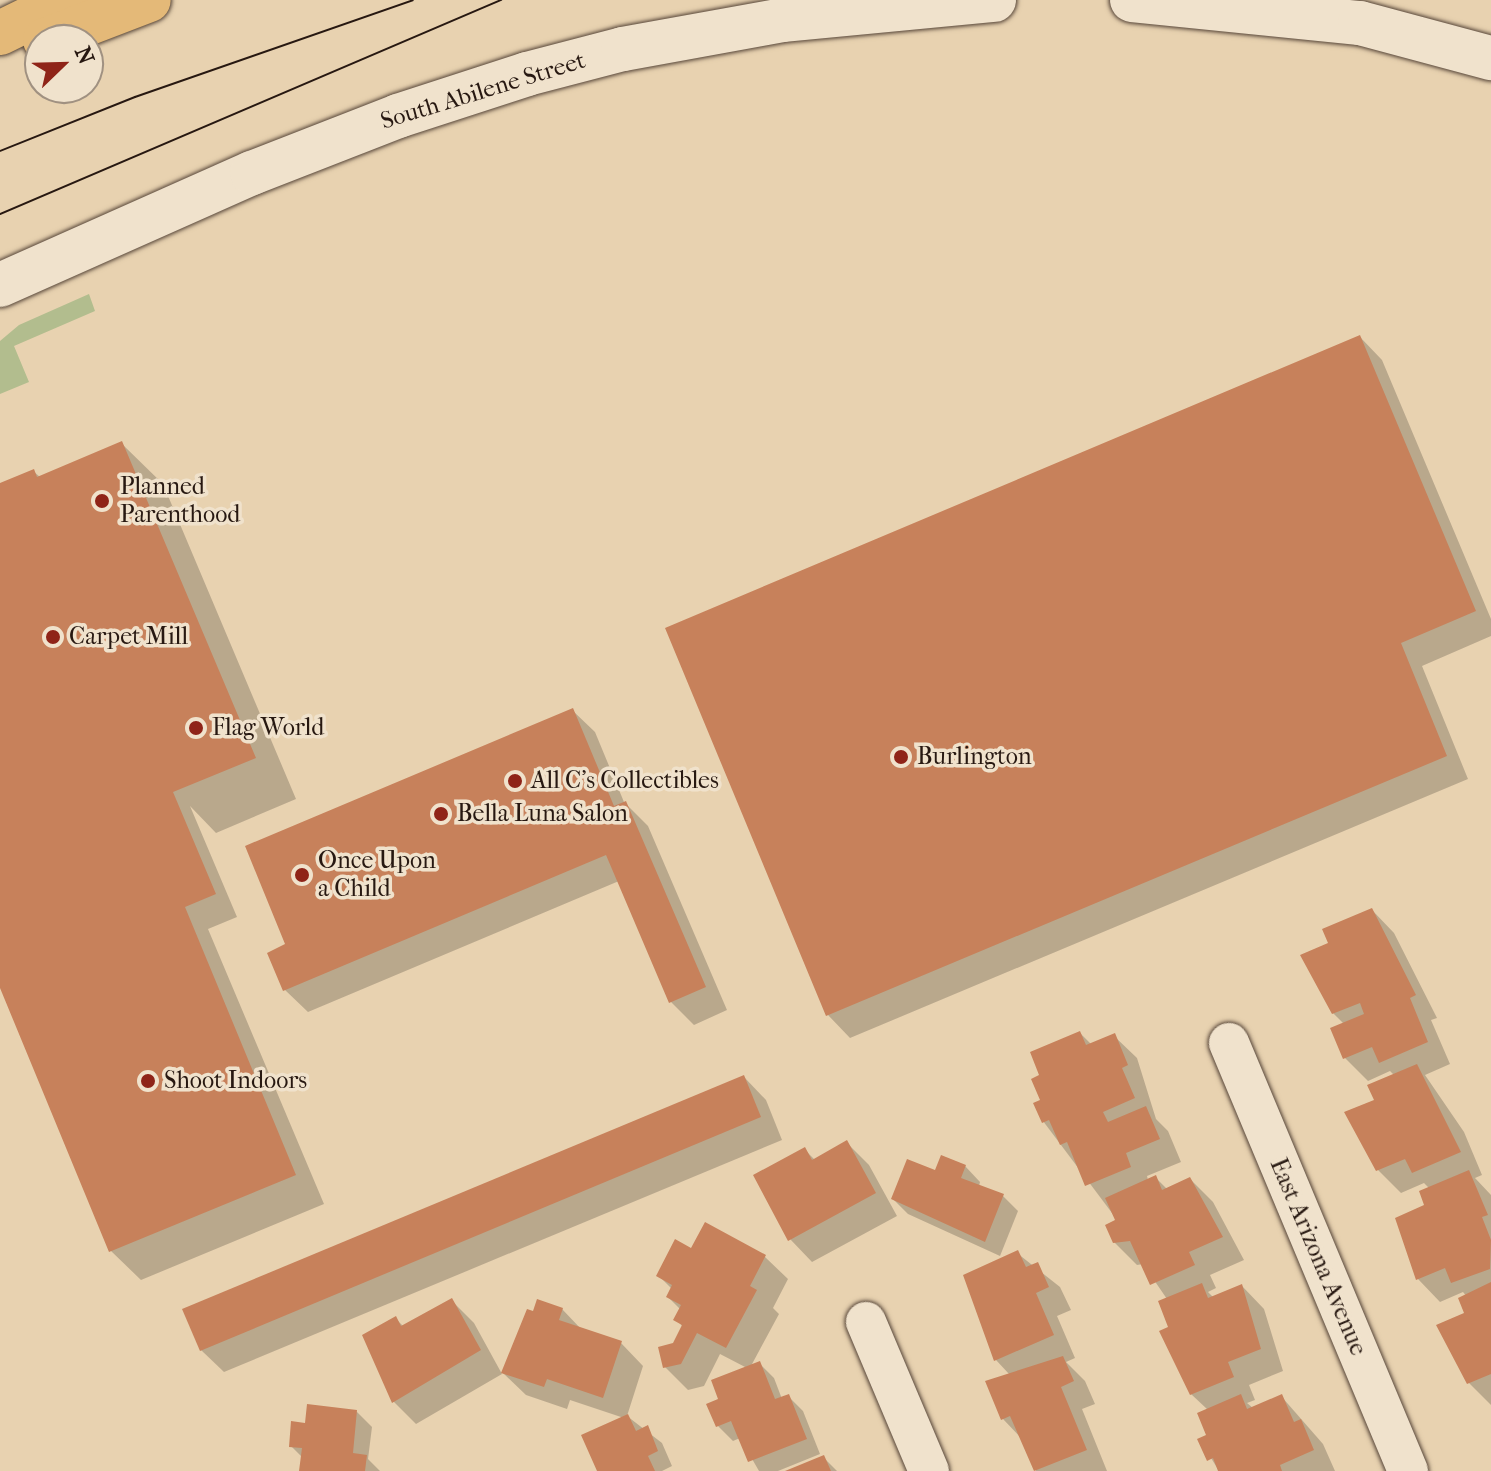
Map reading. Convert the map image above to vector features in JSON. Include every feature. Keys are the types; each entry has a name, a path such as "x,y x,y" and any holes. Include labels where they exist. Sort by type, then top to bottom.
{"highway":[{"path":"0,33 67,0"},
{"path":"87,24 149,0"},
{"path":"0,57 24,48"}],"street":[{"name":"South Abilene Street","path":"0,285 252,173 398,116 527,74 635,47 782,20 994,0"},
{"path":"1132,0 1346,21 1491,58"},
{"name":"East Arizona Avenue","path":"1229,1043 1408,1471"},
{"path":"866,1322 929,1471"}],"green space":[{"path":"89,294 95,311 14,346 29,382 0,394 0,341 19,325"}],"building":[{"path":"1360,335 1476,611 1401,643 1447,756 826,1016 665,628"},
{"path":"122,441 256,758 173,792 216,894 185,907 296,1175 109,1252 0,988 0,483 34,469 37,477"},
{"path":"573,708 614,806 626,801 706,987 669,1003 606,855 283,991 267,953 285,944 245,846"},
{"path":"1372,908 1416,995 1410,998 1428,1042 1379,1063 1372,1047 1343,1059 1330,1028 1364,1014 1360,1003 1332,1014 1300,955 1328,943 1322,929"},
{"path":"1080,1031 1086,1045 1115,1033 1128,1065 1122,1068 1135,1098 1103,1112 1108,1122 1146,1106 1160,1139 1126,1153 1131,1167 1085,1186 1067,1142 1060,1145 1049,1120 1042,1123 1033,1103 1040,1100 1031,1079 1039,1075 1030,1052"},
{"path":"1417,1064 1461,1152 1412,1173 1405,1159 1376,1171 1344,1112 1374,1100 1367,1085"},
{"path":"744,1075 761,1117 200,1351 182,1309"},
{"path":"847,1140 876,1193 788,1241 753,1175 805,1147 812,1160"},
{"path":"941,1155 966,1165 961,1178 1004,1194 985,1242 891,1199 907,1159 935,1170"},
{"path":"1469,1170 1488,1215 1482,1217 1491,1240 1490,1269 1451,1283 1445,1268 1416,1280 1395,1218 1424,1205 1419,1191"},
{"path":"1156,1175 1162,1190 1190,1177 1223,1237 1189,1252 1195,1265 1150,1285 1130,1241 1113,1243 1105,1225 1115,1220 1105,1198"},
{"path":"705,1222 766,1255 750,1286 757,1290 726,1348 697,1333 681,1364 663,1368 658,1347 673,1343 682,1325 673,1320 681,1305 666,1297 672,1285 656,1276 675,1239 691,1248"},
{"path":"1018,1250 1026,1267 1038,1262 1049,1287 1036,1293 1054,1335 994,1361 963,1275"},
{"path":"1491,1282 1491,1374 1467,1384 1436,1325 1464,1313 1458,1298"},
{"path":"1202,1283 1208,1298 1242,1284 1261,1349 1228,1362 1234,1377 1190,1395 1159,1331 1168,1327 1158,1301"},
{"path":"452,1298 481,1350 392,1403 362,1335 396,1316 401,1326"},
{"path":"537,1299 563,1308 559,1320 622,1341 603,1398 547,1379 544,1387 501,1373 527,1309 533,1311"},
{"path":"1063,1356 1074,1381 1061,1387 1087,1450 1034,1471 1010,1416 1001,1420 985,1381"},
{"path":"760,1361 775,1399 789,1394 807,1439 748,1462 731,1421 716,1427 706,1404 718,1399 711,1380"},
{"path":"1241,1394 1247,1409 1282,1394 1294,1422 1301,1419 1314,1450 1280,1465 1282,1471 1218,1471 1213,1458 1207,1461 1197,1439 1206,1435 1197,1413"},
{"path":"307,1404 357,1410 353,1453 367,1455 365,1471 299,1471 302,1448 289,1447 291,1421 305,1423"},
{"path":"628,1414 636,1431 648,1425 658,1451 648,1456 655,1471 597,1471 581,1435"},
{"path":"824,1455 831,1471 785,1471"}],"tram line":[{"path":"0,151 135,97 413,0"},
{"path":"0,214 501,0"}],"place":[{"name":"Planned Parenthood","path":"102,501"},
{"name":"Carpet Mill","path":"53,637"},
{"name":"Flag World","path":"196,728"},
{"name":"Burlington","path":"901,757"},
{"name":"All C's Collectibles","path":"515,781"},
{"name":"Bella Luna Salon","path":"441,814"},
{"name":"Once Upon a Child","path":"302,875"},
{"name":"Shoot Indoors","path":"148,1081"}]}
